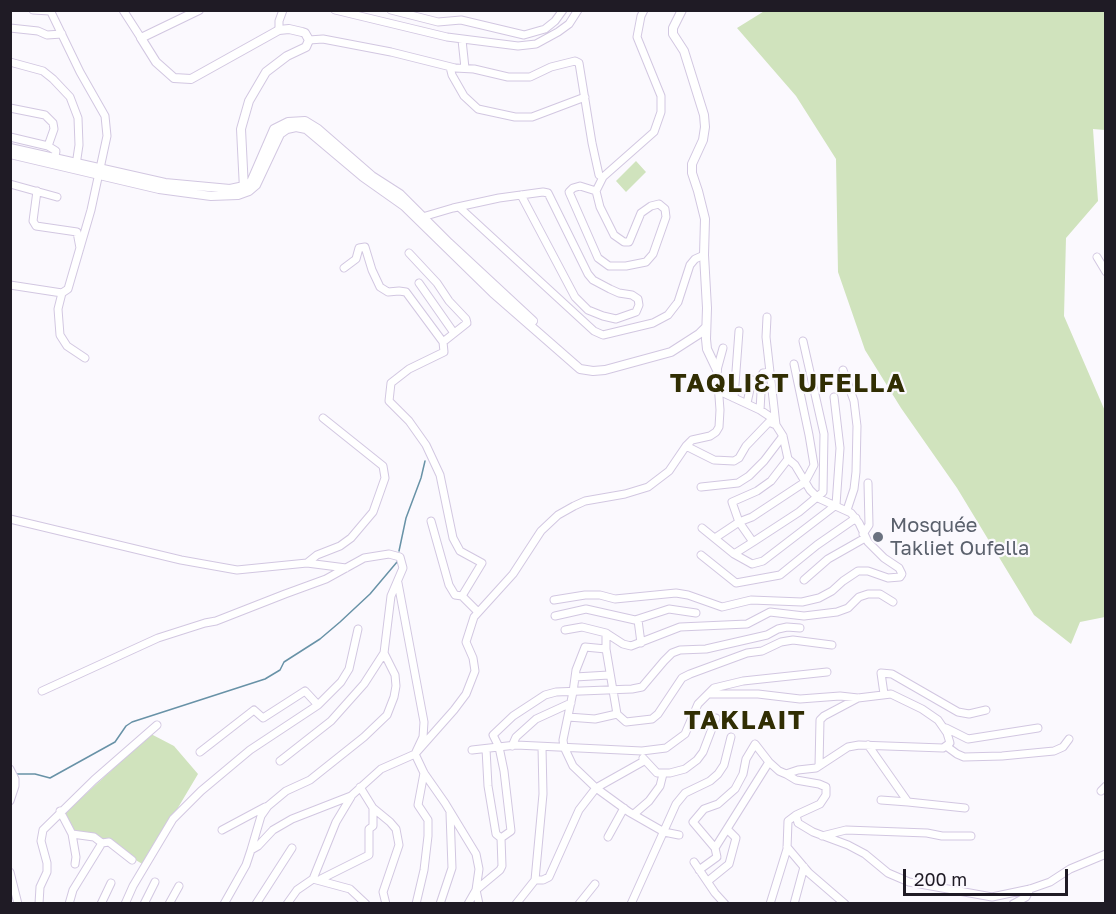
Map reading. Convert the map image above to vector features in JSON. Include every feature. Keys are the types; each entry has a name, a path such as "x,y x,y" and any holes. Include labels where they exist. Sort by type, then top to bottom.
{"street":[{"path":"33,10 50,11 105,116 107,136 100,171 68,289 62,293 58,309 60,334 67,346 85,358"},
{"path":"123,10 162,70 174,78 188,80 279,30 289,29 302,32 309,40"},
{"path":"141,38 199,10"},
{"path":"279,30 283,10"},
{"path":"335,10 462,40 528,46 558,32 569,24 578,10"},
{"path":"391,10 438,22 461,20 524,35 544,28 555,21 563,10"},
{"path":"596,191 580,186 569,192 598,258 609,266 626,266 646,262 653,254 666,218 665,209 659,204 651,206 642,213 630,242 624,242 614,235 600,207 596,191 603,177 654,132 661,112 661,96 637,37 644,10"},
{"path":"682,10 673,28 673,34 684,51 704,115 703,140 692,164 692,173 705,219 707,349 717,370"},
{"path":"10,28 52,35 62,34"},
{"path":"309,40 323,39 361,46 450,67 508,77 530,77 551,67 574,61 579,63 591,143 599,175 603,177"},
{"path":"244,190 241,129 249,101 266,72 279,61 306,47 309,40"},
{"path":"462,40 465,68"},
{"path":"10,62 43,71 70,97 78,118 76,165"},
{"path":"450,67 464,96 478,109 515,117 532,117 585,97"},
{"path":"10,108 45,115 53,123 54,129 48,146"},
{"path":"11,151 100,171 159,189 218,196 256,185 280,134 296,127 306,129 363,177 420,218 493,293 580,369 606,370 671,352 706,327"},
{"path":"10,136 48,146 56,151 55,157"},
{"path":"11,151 55,157 76,165"},
{"path":"10,184 57,197"},
{"path":"37,191 33,221 36,226 77,232 80,249"},
{"path":"420,218 459,207 521,195 548,193 588,274 602,285 638,299 639,305 636,312 616,319 603,316 588,310 575,297 521,195"},
{"path":"459,207 594,331 603,335 653,323 668,315 678,302 690,265 695,259 704,255"},
{"path":"344,268 356,259 361,246 365,247 380,287 388,292 406,292 442,342 444,352 409,369 392,383 389,401 409,421 426,445 435,465 448,509 453,538 460,551 482,564 462,597"},
{"path":"409,253 466,319 467,323 442,342"},
{"path":"1097,257 1106,272"},
{"path":"419,283 454,333"},
{"path":"10,285 62,293"},
{"path":"686,446 714,460 734,461 773,422 776,407 766,337 767,317"},
{"path":"734,398 739,331"},
{"path":"734,554 818,498 823,492 824,434 803,342"},
{"path":"287,903 297,890 313,879 336,822 351,796 381,769 415,754 466,694 475,671 473,658 466,642 474,617 513,574 541,531 558,515 585,501 625,494 648,487 669,471 692,440 710,436 719,427 717,370 723,348"},
{"path":"715,538 805,482 813,465 794,364"},
{"path":"843,370 854,401 857,426 854,489 847,510"},
{"path":"760,410 762,375 771,372"},
{"path":"747,404 752,380"},
{"path":"554,600 585,595 600,595 615,599 676,594 688,595 722,608 751,600 802,602 819,598 858,571 868,571 888,578 900,577 902,574 899,568 884,558 864,536 856,518 847,510 818,498 795,465 788,459 783,436 773,422 760,410 717,390"},
{"path":"702,528 734,554 752,564 763,561 836,505 840,448 834,398"},
{"path":"307,563 317,555 340,546 351,538 373,512 385,478 383,466 323,417"},
{"path":"701,487 738,483 764,461 783,436"},
{"path":"753,542 739,522 732,502 757,491 771,481 788,459"},
{"path":"804,580 828,559 864,536 869,522 868,483"},
{"path":"701,555 736,583 780,575 817,545 856,518"},
{"path":"10,519 181,560 237,570 307,563 346,568"},
{"path":"431,520 449,585 455,595 462,597 478,612"},
{"path":"42,692 158,638 216,621 327,579 364,558 377,555 400,557 403,568 392,596 384,652 364,684 331,721 280,761"},
{"path":"398,583 424,722 423,737 415,754"},
{"path":"565,630 582,627 606,633 623,644 631,646 680,627 699,628 747,624 770,612 804,616 837,612 848,608 859,597 868,594 880,594 893,602"},
{"path":"585,595 586,609"},
{"path":"555,616 586,609 626,620 638,620 669,609 696,613"},
{"path":"638,620 641,643"},
{"path":"501,838 511,831 499,747 493,735 513,716 545,695 556,692 642,687 672,653 680,650 706,649 767,635 778,629 800,628"},
{"path":"124,903 173,819 201,791 250,750 318,705 340,682 349,669 358,629"},
{"path":"606,633 609,675 617,714 626,722 652,719 658,714 682,678 747,653 762,651 781,642 793,640 832,645"},
{"path":"606,649 585,647 575,677 563,740 564,747 573,766 596,789 664,832 679,835"},
{"path":"222,830 268,806 286,791 310,780 387,716 396,686 395,675 384,652"},
{"path":"472,750 512,746 639,751 666,748 685,734 698,704 714,688 743,681 826,672"},
{"path":"884,694 881,673 892,674 958,712 969,714 986,710"},
{"path":"575,677 609,675"},
{"path":"200,752 254,710 263,718 305,691 318,705"},
{"path":"708,694 758,694 800,699 840,696 858,698 891,694 922,709 941,725 968,739 1038,728"},
{"path":"819,766 820,720 858,698"},
{"path":"512,746 516,737 536,719 571,703"},
{"path":"568,717 595,719 617,714"},
{"path":"639,751 644,761 657,773 663,774 685,769 697,760 708,743 716,718"},
{"path":"39,903 40,887 47,872 41,836 43,830 60,811 157,725"},
{"path":"786,774 819,766 848,747 868,745 943,748 950,743 941,725"},
{"path":"631,903 669,817 684,793 710,781 718,774 724,765 731,737"},
{"path":"946,746 964,757 1002,756 1053,751 1063,747 1069,739"},
{"path":"699,870 717,857 716,848 693,822 704,809 718,804 735,789 755,744 779,771 796,780 825,787 826,795 820,804 788,820 787,847 770,903"},
{"path":"868,745 908,802"},
{"path":"516,903 535,880 543,794 542,747"},
{"path":"486,748 488,786 496,834 501,838"},
{"path":"415,754 424,773 450,810 476,854 478,869 476,890 479,903"},
{"path":"535,880 549,877 579,810 596,789 644,761"},
{"path":"716,848 770,762"},
{"path":"10,769 15,779 15,786 10,801"},
{"path":"416,903 424,870 428,836 428,820 417,805 424,773"},
{"path":"634,814 649,801 660,786 663,774"},
{"path":"360,787 373,808 396,829 399,845 382,892 386,903"},
{"path":"251,850 273,830 292,819 351,796"},
{"path":"881,800 965,808"},
{"path":"224,903 246,865 261,816 268,806"},
{"path":"321,879 369,855 369,829 373,826 373,808"},
{"path":"608,837 624,808"},
{"path":"440,903 452,868 450,810"},
{"path":"60,811 72,834 75,864"},
{"path":"796,815 798,823 813,832 848,845 865,854 888,873 909,882 992,897 1030,890 1050,882 1070,869 1106,854"},
{"path":"708,881 729,864 736,838 728,829"},
{"path":"822,836 846,830 971,836"},
{"path":"72,834 94,837 102,843 109,842 132,860"},
{"path":"468,903 476,890 501,868 501,838"},
{"path":"69,903 73,890 102,843"},
{"path":"787,847 804,867 845,903"},
{"path":"256,903 292,848"},
{"path":"694,862 715,893 725,903"},
{"path":"794,903 804,867"},
{"path":"10,872 18,903"},
{"path":"313,879 321,879 350,889 366,903"},
{"path":"144,903 155,882"},
{"path":"100,903 111,883"},
{"path":"579,903 594,884"},
{"path":"169,903 179,886"},
{"path":"1013,903 1026,897 1030,890"}],"green space":[{"path":"766,10 1105,11 1105,130 1093,129 1098,201 1066,238 1064,316 1105,411 1105,617 1080,622 1071,644 1034,615 957,488 901,408 865,350 838,272 836,159 796,96 737,28"},
{"path":"636,161 646,172 626,192 616,181"},
{"path":"151,734 174,746 198,774 144,865 94,835 71,831 65,813"}],"waterway":[{"path":"399,551 406,518 425,461"},
{"path":"17,774 35,774 50,778 115,742 126,726 132,722 265,679 280,670 284,662 320,639 340,622 370,594 397,562"}],"place":[{"name":"Mosquée Takliet Oufella","path":"878,537"}],"district":[{"name":"TAQLIƐT UFELLA","path":"788,384"},
{"name":"TAKLAIT","path":"745,721"}]}
